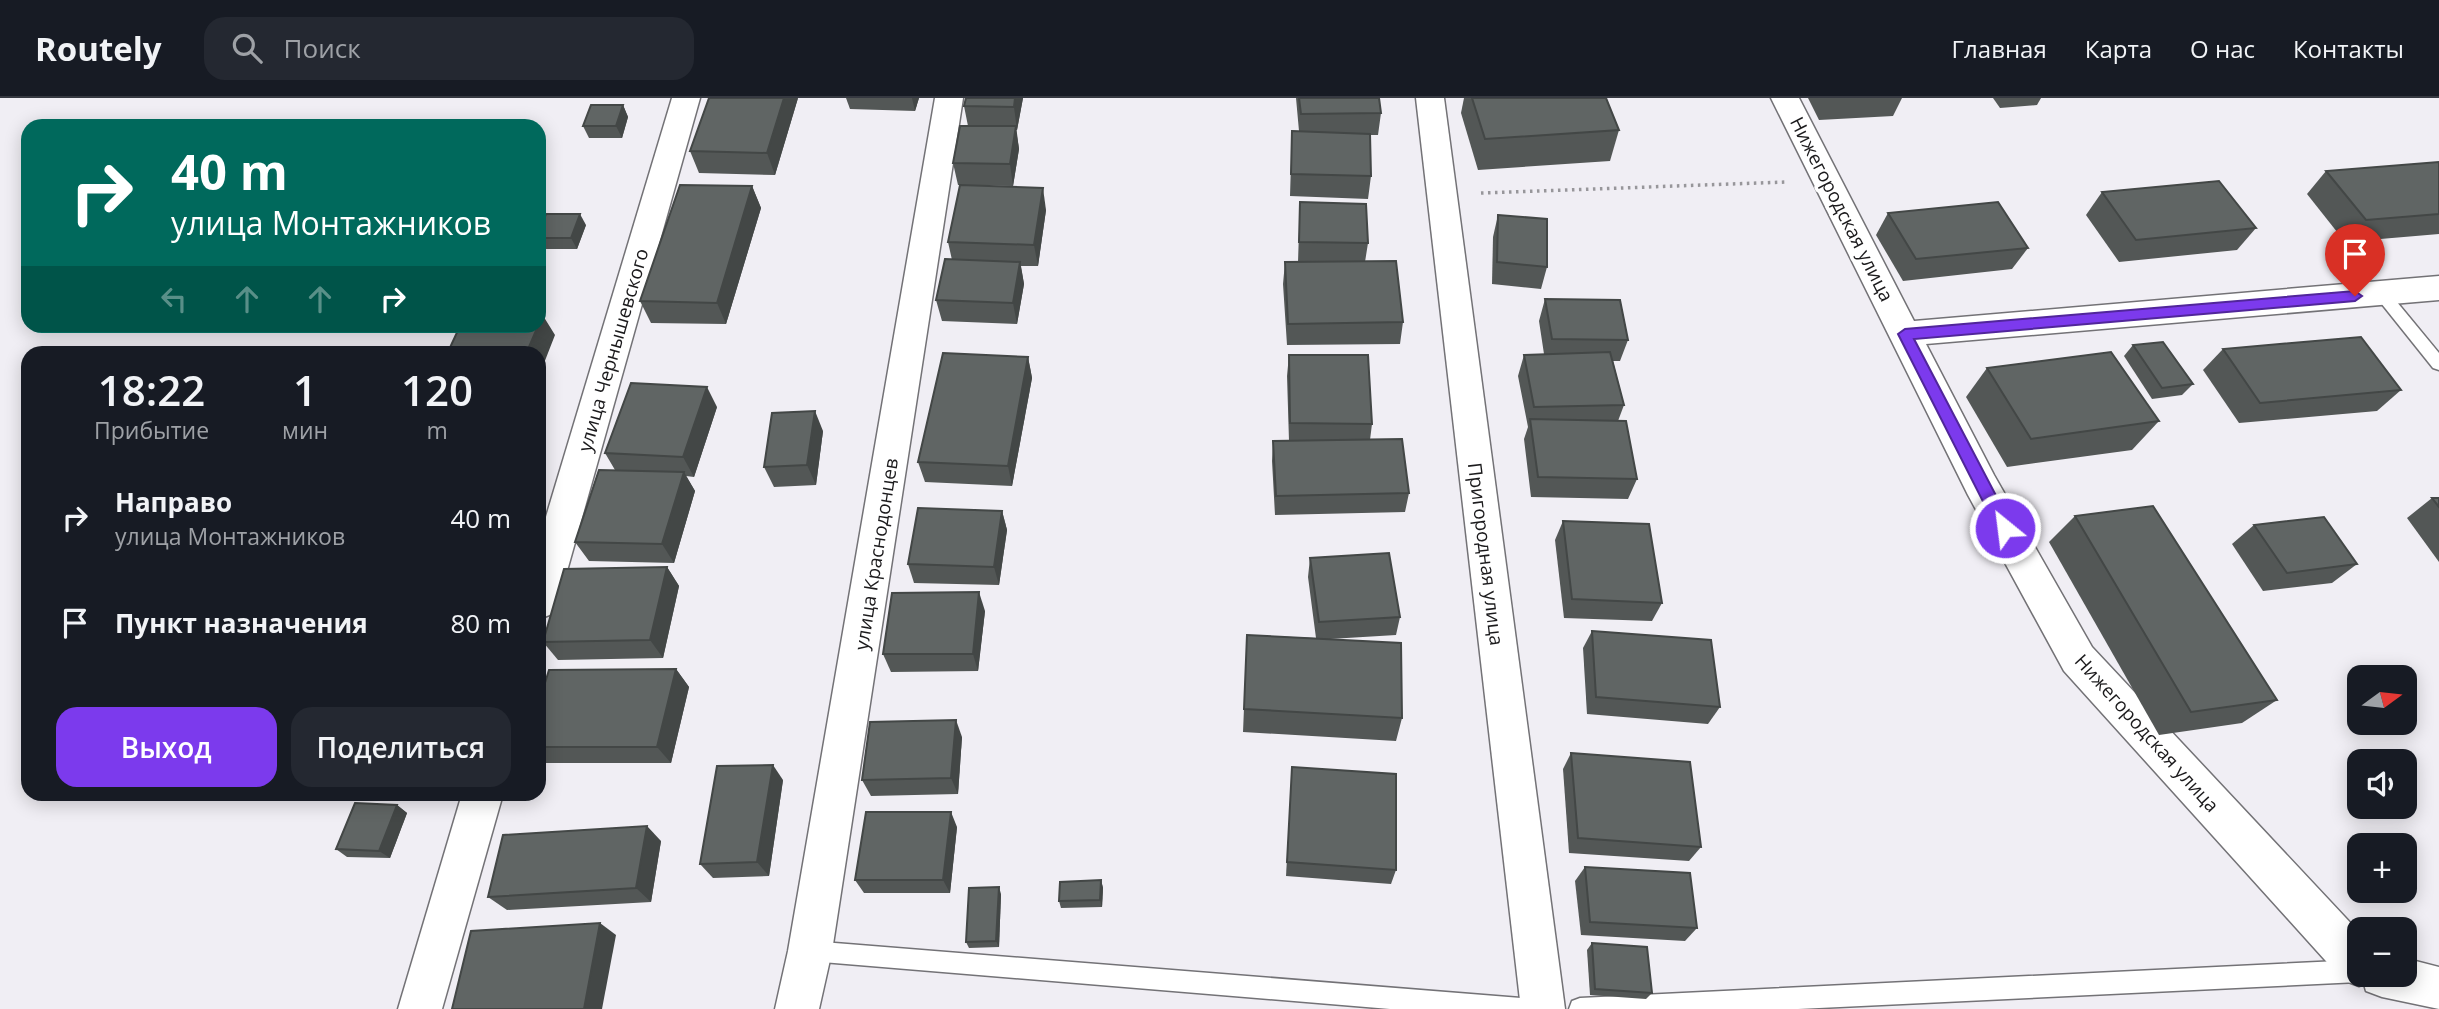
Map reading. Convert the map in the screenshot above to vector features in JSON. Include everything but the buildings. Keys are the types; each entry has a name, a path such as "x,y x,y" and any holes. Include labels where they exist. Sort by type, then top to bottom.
{"street":[{"name":"улица Чернышевского","path":"546,579 686,98"},
{"name":"улица Краснодонцев","path":"797,1009 810,951 950,98"},
{"name":"Пригородная улица","path":"1430,98 1543,1009"},
{"name":"Нижегородская улица","path":"1785,98 1980,485 2078,659 2347,951"},
{"path":"1905,334 2439,288"},
{"path":"421,1009 481,801"},
{"path":"2417,984 2439,989"}],"lane":[{"path":"2382,293 2439,364"},
{"path":"810,951 1521,1009"},
{"path":"1580,1009 2347,972"}],"path":[{"path":"1441,194 1828,181"}],"route":[{"path":"2005,528 1980,485 1905,334 2355,296"}]}
